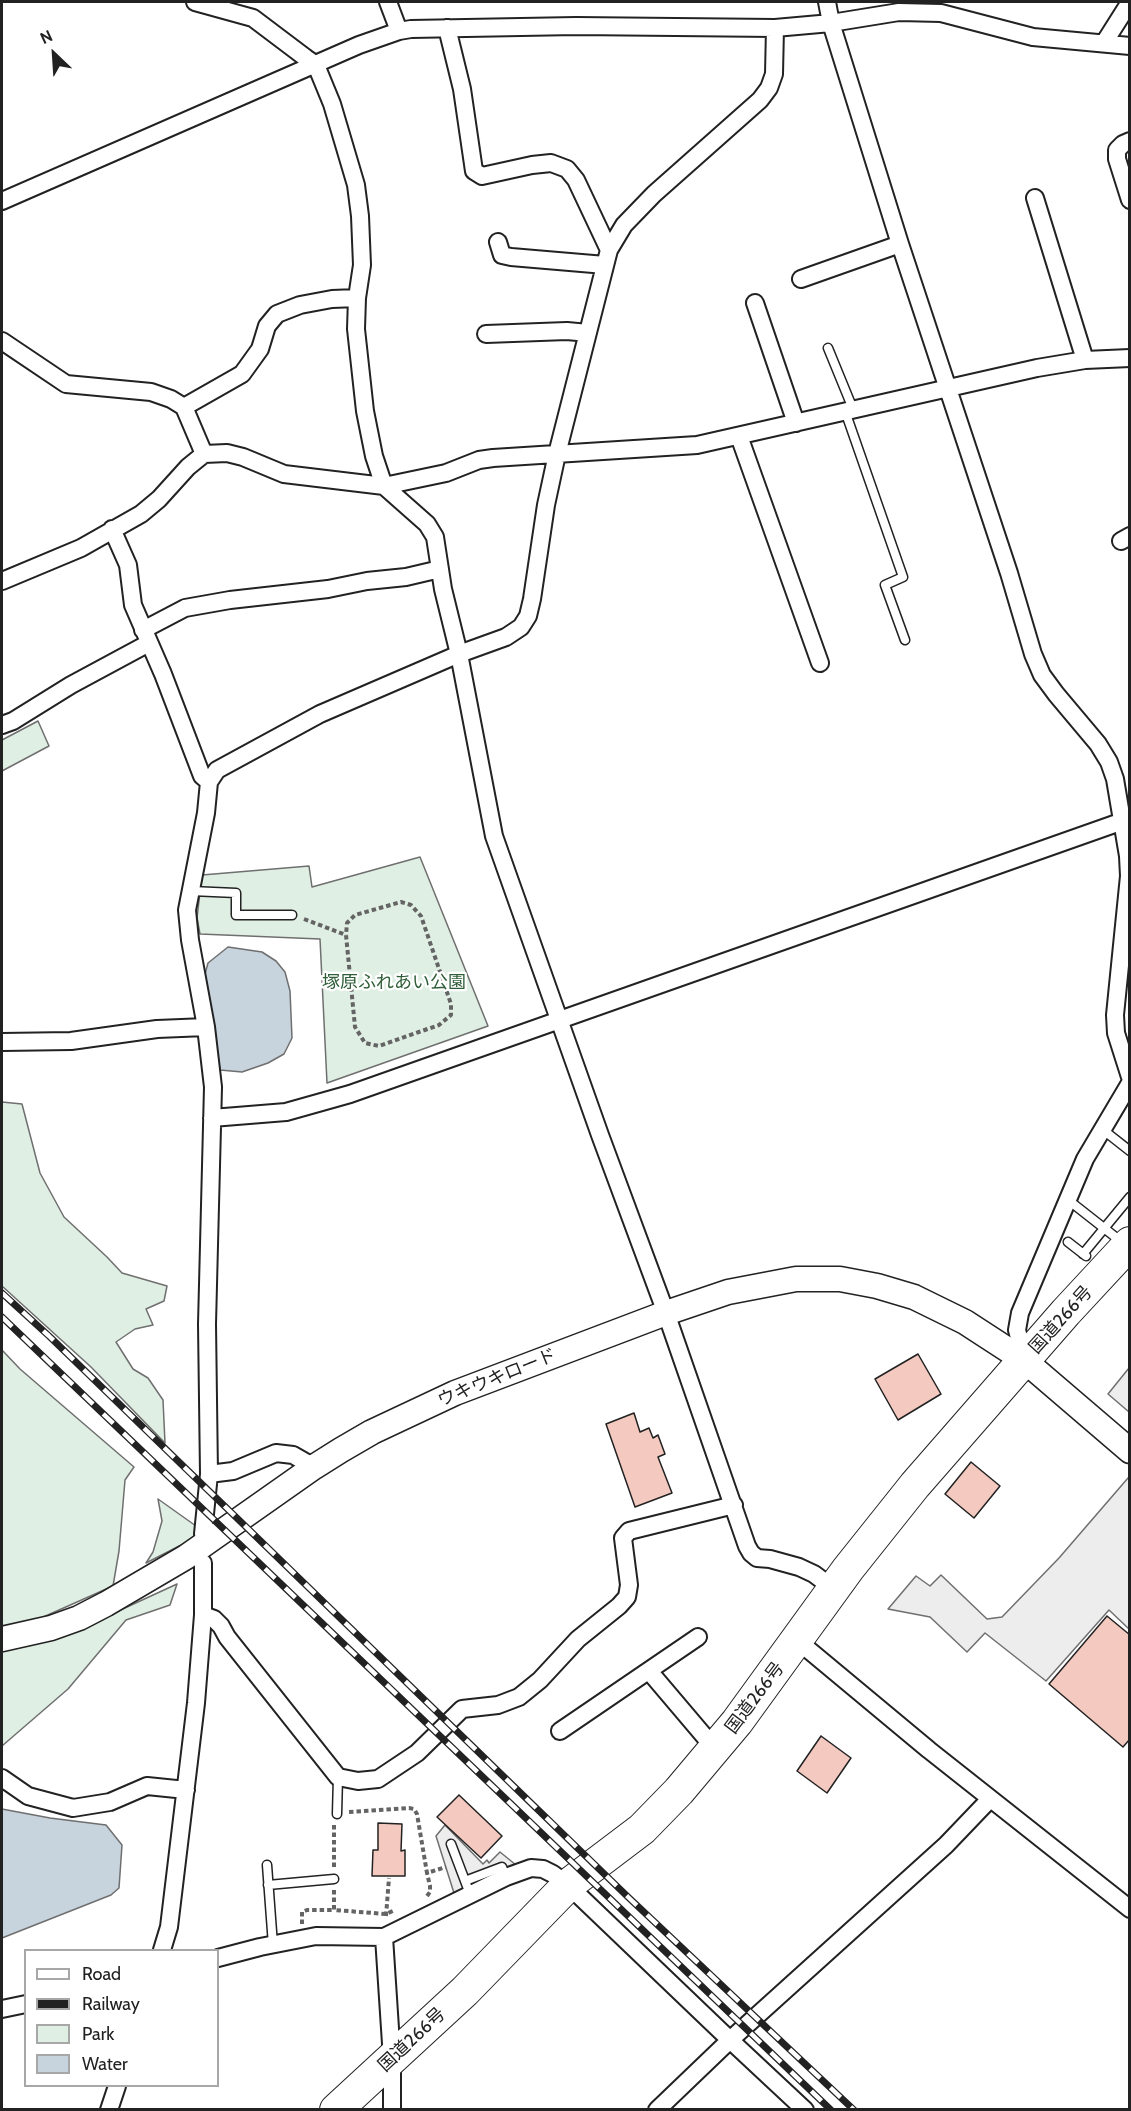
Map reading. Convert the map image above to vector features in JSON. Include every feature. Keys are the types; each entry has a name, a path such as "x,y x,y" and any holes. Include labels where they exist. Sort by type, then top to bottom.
{"highway":[{"name":"国道266号","path":"336,2109 465,1991 568,1885 642,1828 716,1750 834,1589 915,1485 1025,1361 1120,1239"}],"street":[{"path":"195,2 253,18 315,65 332,105 356,185 360,216 362,265 357,298 356,329 365,411 374,456 384,486 427,524 435,537 494,836 666,1312 750,1553 757,1558 770,1559 814,1574 834,1589"},
{"path":"388,2 399,31"},
{"path":"827,2 831,23 900,244 1009,573 1033,654 1042,675 1098,744 1109,762 1115,779 1123,821 1129,876 1115,1015 1116,1033 1130,1077"},
{"path":"1104,44 1130,2"},
{"path":"2,201 359,45 399,31 576,26 775,28 831,23 899,12 942,13 1033,37 1130,46"},
{"path":"447,28 462,89 474,171 482,176 551,163 567,169 576,180 607,258"},
{"path":"203,1534 209,1474 207,1324 213,1087 187,910 206,813 209,782 217,770 320,714 459,654 506,638 521,627 528,616 546,505 557,454 607,258 624,225 760,100 769,88 774,74 775,28"},
{"path":"1130,141 1117,150 1117,159 1130,200"},
{"path":"1035,198 1085,360"},
{"path":"498,242 502,255 511,257 607,258"},
{"path":"801,279 900,244"},
{"path":"184,406 242,374 252,363 260,349 267,326 277,314 300,305 332,299 357,298"},
{"path":"755,303 796,423"},
{"path":"486,334 567,331 588,333"},
{"path":"2,341 66,384 151,392 184,406 204,454"},
{"path":"2,581 81,548 141,514 204,454 227,453 243,457 284,474 384,486 446,473 479,460 679,447 739,436 1037,368 1085,360 1130,358"},
{"path":"739,436 820,663"},
{"path":"112,529 128,565 134,605 202,776 209,782"},
{"path":"2,725 13,721 71,685 185,608 230,600 328,589 367,581 406,577 440,569"},
{"path":"212,1118 286,1112 350,1094 642,992 956,878 1123,821"},
{"path":"2,1042 71,1041 157,1029 206,1027"},
{"path":"1025,1361 1017,1330 1020,1313 1085,1160 1130,1083"},
{"name":"ウキウキロード","path":"2,1639 51,1628 79,1618 106,1604 186,1557 314,1467 372,1432 455,1393 666,1312 728,1292 796,1279 840,1279 877,1286 914,1297 965,1322 1025,1361 1130,1451"},
{"path":"209,1474 233,1472 276,1453 293,1455 314,1467"},
{"path":"203,1615 214,1619 221,1626 226,1637 338,1777 358,1781 378,1779 417,1753 462,1708 498,1705 519,1697 540,1680 578,1639 619,1606 627,1597 629,1585 623,1539 629,1531 734,1505"},
{"path":"162,1949 169,1927 186,1790 203,1615 203,1563"},
{"path":"560,1731 698,1636"},
{"path":"798,1641 990,1799 1130,1909"},
{"path":"649,1671 716,1750"},
{"path":"2,1778 28,1796 73,1808 110,1802 147,1786 186,1790"},
{"path":"657,2109 946,1845 990,1799"},
{"path":"219,1958 316,1936 384,1937 467,1888 531,1868 543,1869 568,1885 805,2109"},
{"path":"384,1937 392,2059 392,2109"},
{"path":"2,2009 24,2004"},
{"path":"109,2109 116,2087"}],"lane":[{"path":"828,348 903,577 885,585 905,640"},
{"path":"191,891 236,893 236,915 292,915"},
{"path":"1102,1129 1130,1151"},
{"path":"1120,1239 1130,1197"},
{"path":"1067,1198 1120,1239"},
{"path":"1068,1242 1085,1255 1120,1239"},
{"path":"337,1814 338,1777"},
{"path":"451,1844 467,1888"},
{"path":"267,1865 273,1944"},
{"path":"268,1885 334,1880"}],"path":[{"path":"401,902 411,905 421,916 451,1004 451,1015 439,1025 379,1046 365,1043 355,1027 346,935 347,922 355,915 401,902"},
{"path":"292,915 346,935"},
{"path":"334,1910 334,1819 337,1814 414,1809 417,1814 430,1892 428,1896 417,1900"},
{"path":"427,1874 458,1863"},
{"path":"384,1937 389,1878"},
{"path":"303,1939 302,1912 306,1910 386,1914 396,1909"}],"green space":[{"path":"38,721 49,746 2,771 2,740"},
{"name":"塚原ふれあい公園","path":"420,857 488,1026 327,1083 320,939 200,934 197,918 202,875 309,866 312,887"},
{"path":"2,1102 22,1104 40,1173 64,1217 122,1273 167,1286 164,1301 146,1309 153,1325 135,1329 116,1342 133,1369 148,1378 163,1400 165,1443 91,1367 2,1286"},
{"path":"2,1350 20,1369 134,1467 125,1480 119,1551 113,1586 41,1618 2,1629"},
{"path":"158,1499 196,1526 195,1538 146,1563 153,1552 162,1521"},
{"path":"177,1584 170,1605 126,1620 68,1689 2,1746 2,1647 114,1613"}],"shaded area":[{"path":"1129,1368 1129,1412 1108,1394"},
{"path":"1128,1478 1130,1479 1129,1629 1109,1610 1046,1681 985,1633 967,1652 930,1617 888,1609 916,1576 930,1586 941,1575 987,1619 1002,1617 1059,1558"},
{"path":"445,1825 483,1864 487,1860 489,1863 500,1852 516,1865 454,1893 436,1836"}],"water":[{"path":"228,947 262,952 276,961 285,972 290,991 292,1038 284,1054 268,1063 242,1072 220,1070 205,974 208,963"},
{"path":"2,1809 106,1825 122,1845 119,1888 111,1895 2,1938"}],"building":[{"path":"918,1354 941,1394 898,1420 875,1379"},
{"path":"634,1413 640,1432 649,1428 653,1438 658,1435 665,1454 658,1457 672,1493 635,1507 606,1424"},
{"path":"971,1462 1000,1486 974,1518 945,1494"},
{"path":"1107,1616 1130,1635 1130,1739 1123,1747 1049,1684"},
{"path":"821,1736 851,1758 827,1793 797,1771"},
{"path":"459,1795 502,1836 481,1858 437,1817"},
{"path":"378,1823 402,1824 401,1851 405,1850 405,1876 372,1876 373,1850 378,1850"}],"railway":[{"path":"2,1293 628,1897 854,2110"},
{"path":"2,1317 831,2110"}]}
